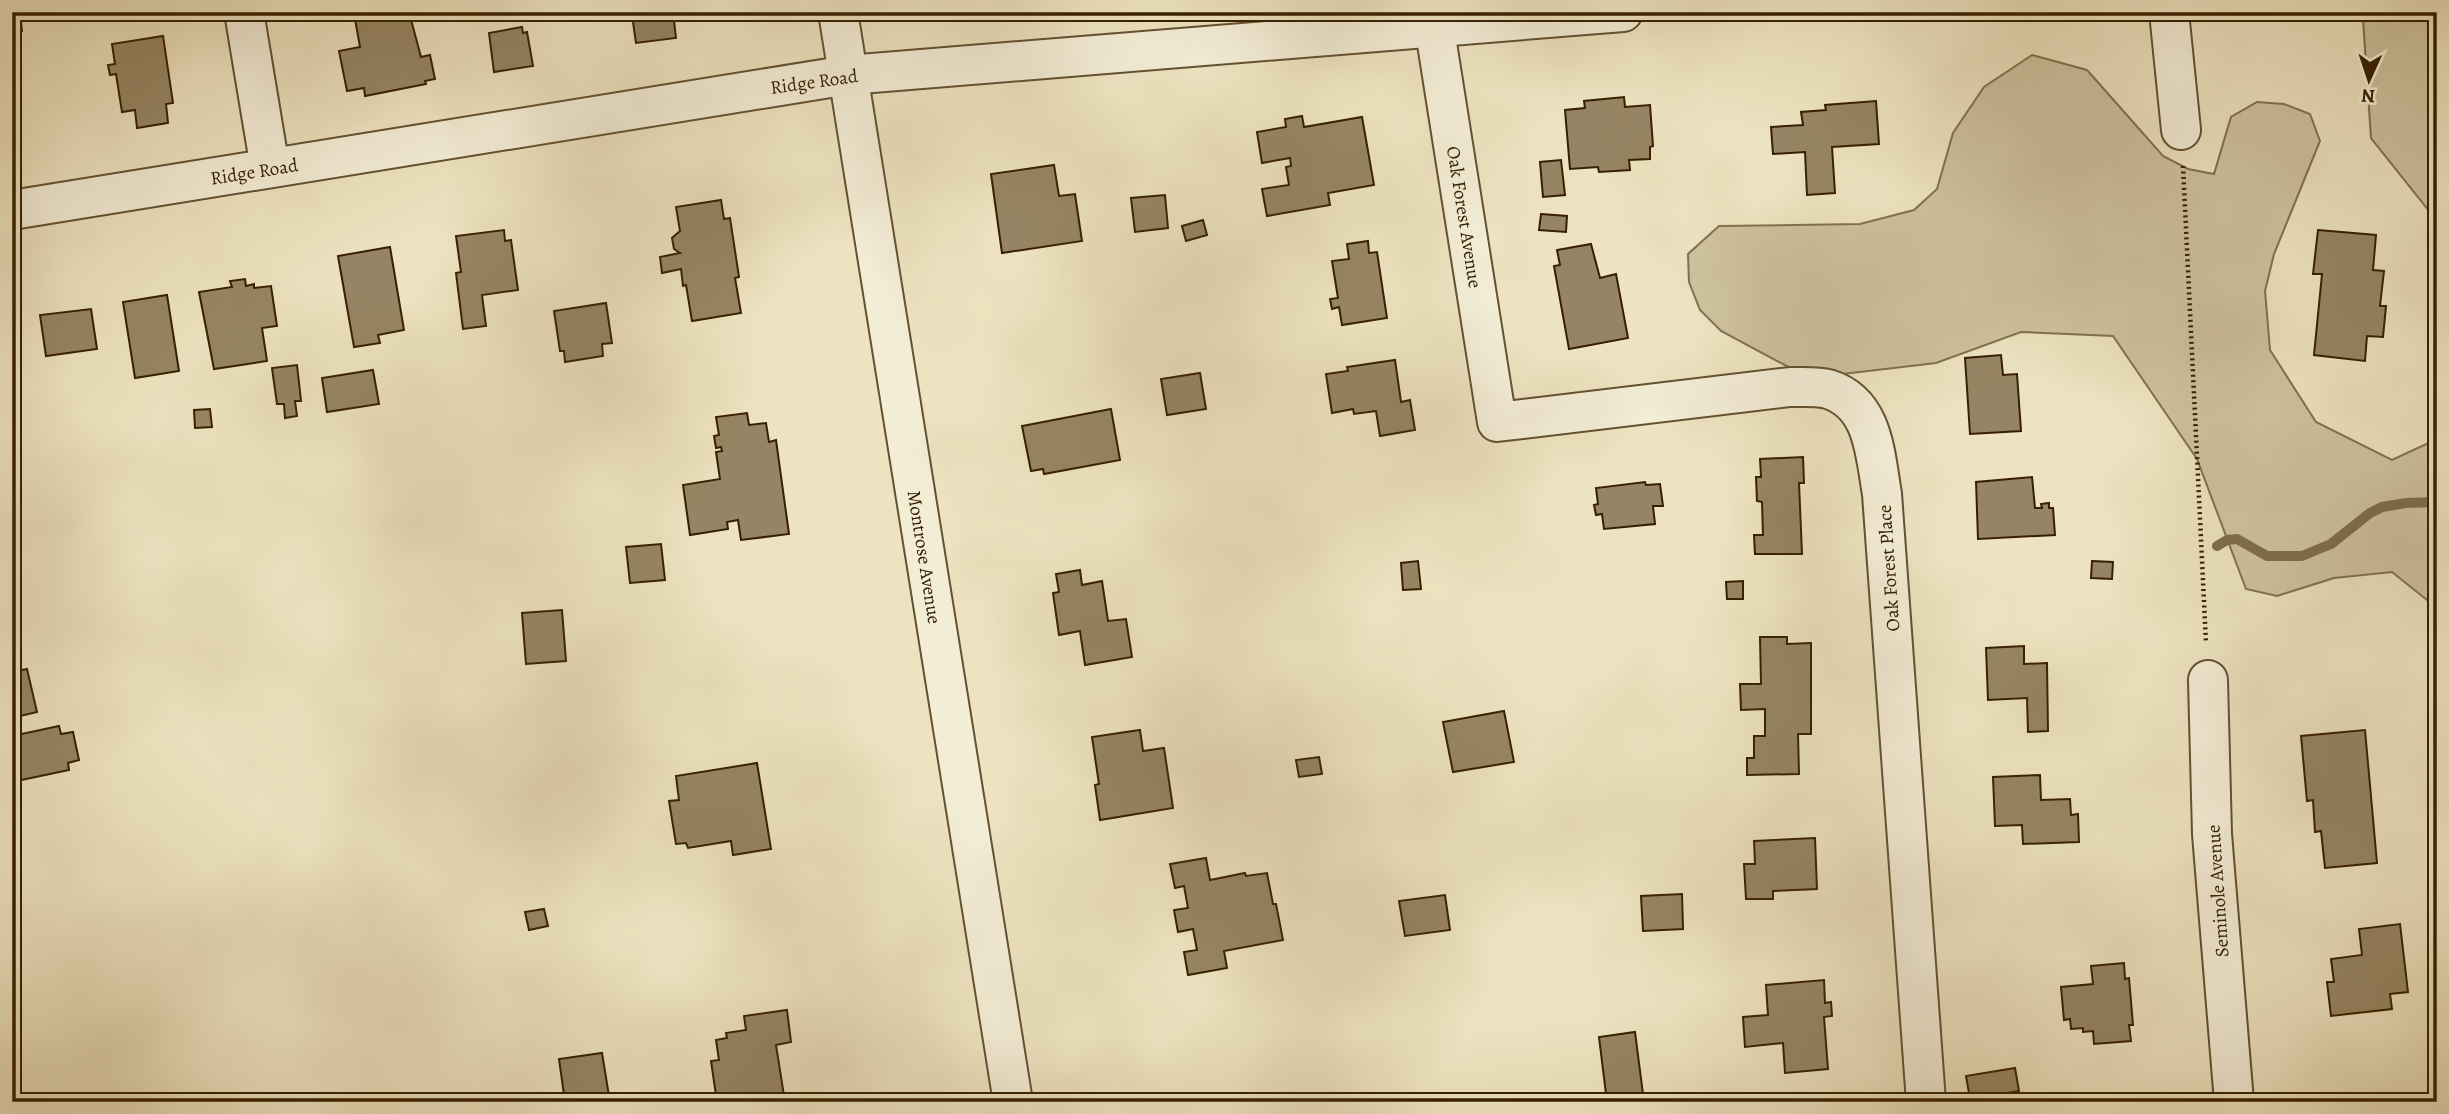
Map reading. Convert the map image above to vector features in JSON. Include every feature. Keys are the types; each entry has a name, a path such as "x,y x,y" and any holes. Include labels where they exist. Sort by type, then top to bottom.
{"street":[{"path":"244,12 270,168"},
{"name":"Montrose Avenue","path":"838,12 1013,1102"},
{"name":"Ridge Road","path":"12,210 848,75 1433,20 1623,12"},
{"path":"2169,12 2180,130"},
{"name":"Oak Forest Avenue","path":"1433,20 1497,422"},
{"name":"Oak Forest Place","path":"1497,422 1790,387 1826,388 1850,398 1866,420 1882,494 1926,1102"},
{"name":"Seminole Avenue","path":"2208,680 2212,834 2234,1102"}],"path":[{"path":"2180,130 2208,680"}],"shaded area":[{"path":"2365,12 2437,12 2437,221 2371,138 2363,19"},
{"path":"2032,55 2087,70 2163,156 2188,169 2214,174 2231,117 2257,102 2284,104 2310,114 2320,141 2274,254 2265,291 2270,350 2316,422 2392,460 2437,439 2437,608 2392,572 2334,578 2277,596 2246,589 2197,459 2113,336 2021,332 1936,363 1809,378 1721,331 1700,310 1689,282 1688,254 1719,226 1860,224 1914,210 1937,189 1953,133 1984,87"}],"building":[{"path":"20,12 22,31 12,32 12,13"},
{"path":"391,12 409,12 421,57 430,55 435,79 425,81 426,84 365,96 364,88 347,91 339,51 360,47 355,19"},
{"path":"622,12 673,12 676,38 636,43 632,15 622,17"},
{"path":"2404,12 2431,12 2431,20 2404,20"},
{"path":"522,27 523,33 527,32 533,66 494,72 489,33"},
{"path":"163,36 173,103 166,104 168,123 137,128 135,110 122,112 116,74 110,75 108,65 115,64 112,44"},
{"path":"1624,97 1625,107 1650,105 1653,146 1650,147 1650,159 1629,160 1630,170 1599,172 1598,167 1570,169 1565,110 1585,108 1584,101"},
{"path":"1876,101 1879,144 1832,147 1835,193 1807,195 1805,152 1773,154 1771,127 1803,125 1801,112 1826,110 1825,105"},
{"path":"1302,116 1304,127 1362,117 1374,185 1328,193 1330,205 1267,216 1262,189 1289,185 1286,167 1291,166 1290,158 1262,163 1257,132 1286,127 1285,119"},
{"path":"1561,160 1565,195 1543,197 1540,162"},
{"path":"1054,165 1059,196 1075,194 1082,241 1002,253 991,174"},
{"path":"1165,195 1168,228 1135,232 1131,198"},
{"path":"721,200 724,219 730,218 739,277 735,278 741,313 692,321 681,269 662,273 660,257 680,253 674,249 672,238 680,231 676,207"},
{"path":"1541,214 1567,216 1566,232 1539,230"},
{"path":"1203,220 1207,235 1186,241 1182,226"},
{"path":"504,230 505,241 511,240 518,290 482,295 486,326 463,329 456,273 461,272 456,236"},
{"path":"2318,230 2376,235 2373,270 2384,271 2380,306 2386,306 2383,337 2367,336 2365,361 2314,355 2322,274 2313,274"},
{"path":"1368,241 1369,253 1377,252 1387,318 1342,325 1339,307 1332,309 1330,299 1338,298 1332,261 1349,259 1347,244"},
{"path":"1591,244 1600,278 1616,274 1628,338 1569,349 1554,266 1560,265 1557,250"},
{"path":"390,247 404,330 378,335 380,343 354,347 338,256"},
{"path":"245,279 246,286 271,286 277,326 262,328 267,361 214,369 199,292 232,287 230,281"},
{"path":"167,295 179,371 135,378 123,302"},
{"path":"606,303 612,343 602,344 603,356 565,362 564,351 560,351 554,311"},
{"path":"91,309 97,349 46,356 40,315"},
{"path":"12,343 20,390 12,391"},
{"path":"2001,355 2003,375 2017,374 2021,431 1970,434 1965,358"},
{"path":"1395,360 1401,402 1410,400 1415,430 1380,436 1376,411 1354,414 1353,409 1332,413 1326,374 1348,371 1347,367"},
{"path":"297,365 301,401 295,401 297,416 285,418 284,404 277,404 272,368"},
{"path":"373,370 379,404 327,412 322,378"},
{"path":"1200,373 1206,409 1167,415 1161,379"},
{"path":"210,409 212,427 195,428 194,410"},
{"path":"1111,409 1120,460 1044,474 1043,469 1031,471 1022,426"},
{"path":"747,413 749,425 766,423 769,442 776,440 789,534 741,540 738,520 727,522 728,529 690,535 683,485 720,479 716,452 722,451 721,447 716,448 714,436 719,435 716,417"},
{"path":"1803,457 1804,483 1799,483 1802,554 1755,554 1754,535 1763,535 1762,502 1757,501 1756,477 1761,477 1760,459"},
{"path":"2032,477 2035,508 2042,508 2041,504 2049,503 2049,508 2053,508 2055,535 1978,539 1976,482"},
{"path":"1645,482 1646,485 1660,484 1663,506 1653,506 1655,524 1604,529 1602,514 1596,515 1594,505 1598,504 1596,488"},
{"path":"661,544 665,580 630,583 626,547"},
{"path":"1418,561 1421,589 1403,590 1401,563"},
{"path":"2092,561 2113,562 2112,579 2091,578"},
{"path":"1080,570 1082,585 1102,581 1108,621 1126,619 1132,657 1085,665 1080,631 1059,635 1053,593 1059,592 1056,574"},
{"path":"1743,581 1743,599 1727,599 1726,582"},
{"path":"562,610 566,661 526,664 522,613"},
{"path":"1760,637 1787,637 1787,644 1811,643 1811,734 1798,734 1799,774 1747,775 1747,758 1754,758 1754,736 1765,736 1765,709 1741,710 1740,684 1761,684"},
{"path":"2024,646 2024,664 2047,663 2048,731 2028,732 2027,698 1988,700 1986,648"},
{"path":"27,669 37,712 12,718 12,672"},
{"path":"1504,711 1514,762 1453,772 1443,722"},
{"path":"59,726 61,734 73,732 79,760 68,763 69,770 12,782 12,736"},
{"path":"1140,730 1143,751 1164,748 1173,808 1100,820 1095,785 1099,784 1092,737"},
{"path":"2365,730 2377,863 2325,868 2321,831 2315,832 2313,800 2307,801 2301,736"},
{"path":"1319,757 1322,774 1299,777 1296,760"},
{"path":"757,763 771,849 733,855 731,841 688,848 686,843 676,844 669,801 679,800 676,776"},
{"path":"2040,775 2041,800 2070,799 2071,815 2078,814 2079,842 2023,844 2022,825 1995,826 1993,777"},
{"path":"1815,838 1817,889 1773,891 1773,899 1746,899 1744,864 1755,864 1754,841"},
{"path":"1206,858 1210,880 1245,873 1246,876 1267,873 1283,940 1224,951 1227,968 1188,975 1184,952 1197,950 1193,929 1178,932 1174,910 1188,908 1184,886 1175,888 1170,864"},
{"path":"1682,894 1683,929 1643,931 1641,896"},
{"path":"1445,895 1450,930 1405,936 1399,901"},
{"path":"544,909 548,926 529,930 525,912"},
{"path":"2400,924 2408,992 2390,994 2392,1009 2331,1016 2327,982 2334,982 2331,959 2362,955 2359,929"},
{"path":"2124,963 2125,979 2129,978 2133,1025 2129,1025 2131,1041 2094,1044 2093,1031 2071,1029 2070,1019 2064,1020 2061,987 2093,984 2091,966"},
{"path":"1824,980 1825,1003 1831,1002 1832,1016 1824,1017 1828,1069 1785,1073 1783,1043 1745,1047 1743,1017 1768,1015 1766,985"},
{"path":"787,1010 791,1042 776,1045 785,1102 717,1102 711,1061 719,1060 716,1040 727,1038 726,1033 746,1030 744,1016"},
{"path":"1635,1032 1644,1102 1607,1102 1599,1037"},
{"path":"602,1053 610,1102 565,1102 559,1059"},
{"path":"2015,1068 2019,1091 1970,1099 1966,1076"}],"waterway":[{"path":"2217,546 2227,540 2237,539 2267,556 2302,556 2331,544 2370,513 2382,507 2437,502"}]}
